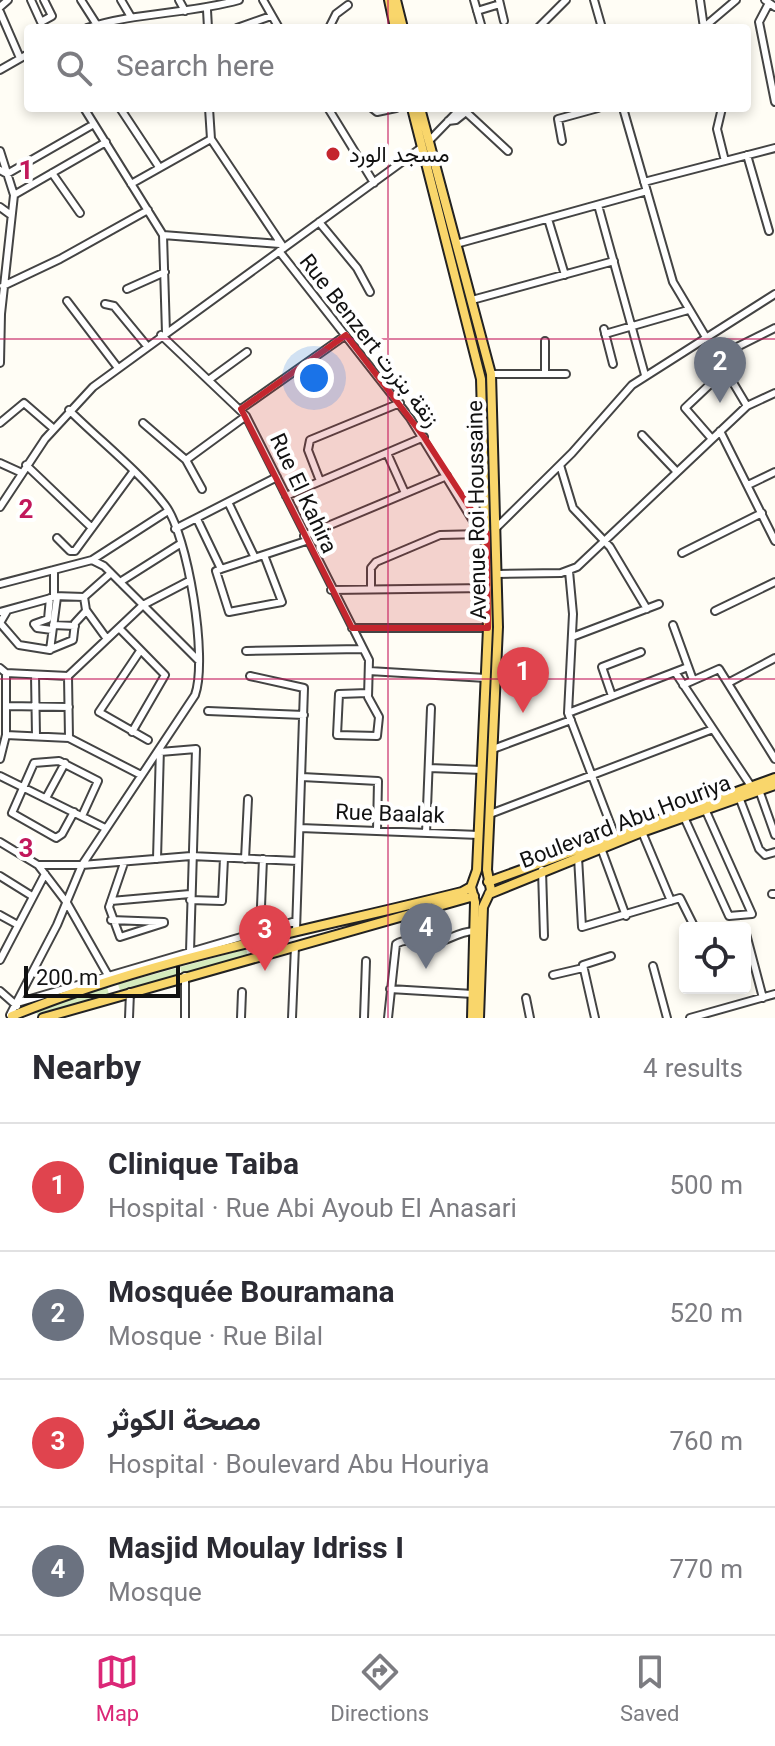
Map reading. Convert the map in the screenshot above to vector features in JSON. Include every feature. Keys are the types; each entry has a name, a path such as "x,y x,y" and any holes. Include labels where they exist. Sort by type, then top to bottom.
{"main road":[{"path":"389,0 394,24"},
{"path":"396,0 402,24"},
{"name":"Avenue Roi Houssaine","path":"413,112 456,244 491,374 488,628 474,890 472,1018"},
{"name":"Avenue Roi Houssaine","path":"421,112 425,145 480,366 488,532 497,574 488,895 483,907 479,1018"},
{"name":"Boulevard Abu Houriya","path":"488,895 542,870 739,797 775,778"},
{"name":"Boulevard Abu Houriya","path":"474,890 488,881 615,836 755,788 775,785"},
{"path":"43,1018 295,946 474,890"},
{"path":"0,1016 12,1016 109,978 189,956 474,890 488,895"}],"street":[{"path":"8,0 0,9 20,58"},
{"path":"31,0 41,22 52,16 44,0"},
{"path":"81,0 96,24"},
{"path":"121,0 137,24"},
{"path":"179,0 185,11"},
{"path":"212,0 218,6"},
{"path":"102,24 134,17 207,10 239,0"},
{"path":"263,0 276,24"},
{"path":"474,0 481,24"},
{"path":"542,24 566,0"},
{"path":"594,0 601,24"},
{"path":"700,0 703,24"},
{"path":"709,24 736,0"},
{"path":"477,11 500,2 504,21"},
{"path":"770,3 759,19 775,102"},
{"path":"331,24 336,14 348,5"},
{"path":"207,10 208,24"},
{"path":"253,24 271,16"},
{"path":"0,70 24,56"},
{"path":"86,112 163,235 164,334"},
{"path":"123,112 159,167"},
{"path":"131,184 211,139 209,112"},
{"path":"330,112 374,183"},
{"path":"0,507 26,465 69,410 118,368 374,183 425,145 448,121 456,120 462,112"},
{"path":"465,112 508,151"},
{"path":"562,141 558,119 583,112"},
{"path":"624,112 670,273 688,310 747,406"},
{"path":"721,112 717,129 725,161"},
{"path":"4,172 94,124"},
{"name":"Rue Benzert زنقة بنزرت","path":"211,139 281,248 400,403 488,532"},
{"path":"14,195 106,142"},
{"path":"644,182 775,148"},
{"path":"0,151 4,172 14,195 2,286 0,340 3,352 0,363"},
{"path":"747,155 769,231"},
{"path":"52,173 80,213"},
{"path":"456,244 647,191"},
{"path":"598,205 645,375"},
{"path":"0,207 11,215"},
{"path":"2,286 148,210"},
{"path":"548,219 565,275"},
{"path":"319,222 357,268 370,292"},
{"path":"163,235 281,248"},
{"path":"0,244 9,245"},
{"path":"472,300 614,261"},
{"path":"127,289 165,272"},
{"path":"371,589 371,568 376,562 440,535 488,532 560,465 645,375 775,294"},
{"path":"67,301 118,368"},
{"path":"105,304 114,306 147,346"},
{"path":"613,364 604,331 631,327 688,310"},
{"path":"717,357 775,328"},
{"name":"Rue El Kahira","path":"164,334 243,412 369,660 368,693 379,717 377,736 337,735 339,694 368,693"},
{"path":"186,460 243,412 346,335"},
{"path":"545,341 545,374"},
{"path":"210,379 247,352"},
{"path":"712,439 685,408 725,370"},
{"path":"491,374 566,374"},
{"path":"497,574 569,571 604,542 747,406 775,393"},
{"path":"0,423 24,403 54,429"},
{"path":"320,481 308,450 310,440 400,403"},
{"path":"12,1016 82,865 195,695 199,661 200,636 189,581 168,511 69,410"},
{"path":"143,423 186,460 202,489"},
{"path":"720,431 775,541"},
{"path":"642,435 677,472"},
{"path":"286,496 424,437"},
{"path":"387,453 405,493"},
{"path":"0,463 22,473"},
{"path":"26,465 92,528"},
{"path":"560,465 573,508 604,542 647,609"},
{"path":"57,538 73,552 133,472"},
{"path":"748,485 775,472"},
{"path":"218,570 264,555 447,476"},
{"path":"175,529 277,477"},
{"path":"228,502 255,558"},
{"path":"0,584 92,560 168,511"},
{"path":"682,553 762,513"},
{"path":"197,519 218,570 229,612 281,602 264,555"},
{"path":"120,582 180,544"},
{"path":"92,560 111,573 199,661"},
{"path":"51,649 54,570"},
{"path":"569,571 572,637 570,716 615,836"},
{"path":"86,611 75,626 71,642 51,649 30,649 19,645 0,623 3,611 53,597 84,597 111,573"},
{"path":"0,759 6,735 2,669 35,675 68,676 143,605 189,581"},
{"path":"715,611 775,582"},
{"path":"331,590 488,588"},
{"path":"53,597 48,619 53,628"},
{"path":"84,597 86,611 107,639"},
{"path":"572,637 659,604"},
{"path":"48,619 36,620 34,625 53,628 75,626"},
{"path":"673,625 693,680"},
{"path":"119,628 165,675 132,732"},
{"path":"352,628 488,628"},
{"path":"246,651 362,649"},
{"path":"140,651 99,712 148,740"},
{"path":"612,696 602,667 641,652"},
{"path":"728,683 775,658"},
{"path":"493,749 612,696 688,667"},
{"path":"683,685 719,669 775,759"},
{"path":"369,671 486,678"},
{"path":"675,672 755,788 775,835"},
{"path":"35,675 36,736"},
{"path":"68,676 69,738"},
{"path":"250,676 303,687 296,931"},
{"path":"6,706 69,707"},
{"path":"426,833 431,708"},
{"path":"208,711 304,715"},
{"path":"490,814 713,729"},
{"path":"6,735 69,738 141,775"},
{"path":"160,748 196,749 189,956 260,930 296,921"},
{"path":"157,859 160,748"},
{"path":"74,812 60,836 48,836 12,813 35,762 65,763 99,782 82,816"},
{"path":"46,798 65,763"},
{"path":"429,768 482,770"},
{"path":"0,776 105,828"},
{"path":"302,777 378,781 377,830"},
{"path":"739,797 759,849 765,855 775,852"},
{"path":"245,859 248,799"},
{"path":"684,817 729,916 752,914 705,809"},
{"name":"Rue Baalak","path":"300,828 479,835"},
{"path":"642,832 671,901"},
{"path":"0,842 38,865 67,903 109,978 18,1004"},
{"path":"601,848 626,916"},
{"path":"38,865 124,863 191,856 298,861"},
{"path":"578,857 582,927 682,899 692,922"},
{"path":"111,901 190,897 222,901 224,858"},
{"path":"260,930 263,859"},
{"path":"111,920 164,923 121,938 111,920 111,901 124,863"},
{"path":"542,870 544,936"},
{"path":"1,957 45,874"},
{"path":"0,876 32,896"},
{"path":"0,915 18,925"},
{"path":"741,915 743,922"},
{"path":"388,1018 399,941 440,942 456,932 474,931"},
{"path":"292,1018 295,946"},
{"path":"751,955 763,998"},
{"path":"595,1018 583,968 585,963 611,956"},
{"path":"364,1018 366,961"},
{"path":"653,966 667,1018"},
{"path":"553,975 583,968"},
{"path":"185,976 185,1018"},
{"path":"390,989 473,994"},
{"path":"0,991 18,1004"},
{"path":"129,1018 130,992"},
{"path":"241,1018 242,992"},
{"path":"690,1018 775,994"},
{"path":"526,998 530,1018"}],"highlighted area":[{"path":"346,335 424,437 487,534 488,628 352,628 241,409"}],"green space":[{"path":"246,949 248,956 182,974 180,967"},
{"path":"177,968 179,975 120,991 118,984"},
{"path":"107,987 109,994 38,1017 36,1011"}],"place":[{"name":"مسجد الورد","path":"333,154"},
{"name":"Mosquée Bouramana","path":"720,403"},
{"name":"Clinique Taiba","path":"523,713"},
{"name":"Masjid Moulay Idriss I","path":"426,969"},
{"name":"مصحة الكوثر","path":"265,971"}]}
